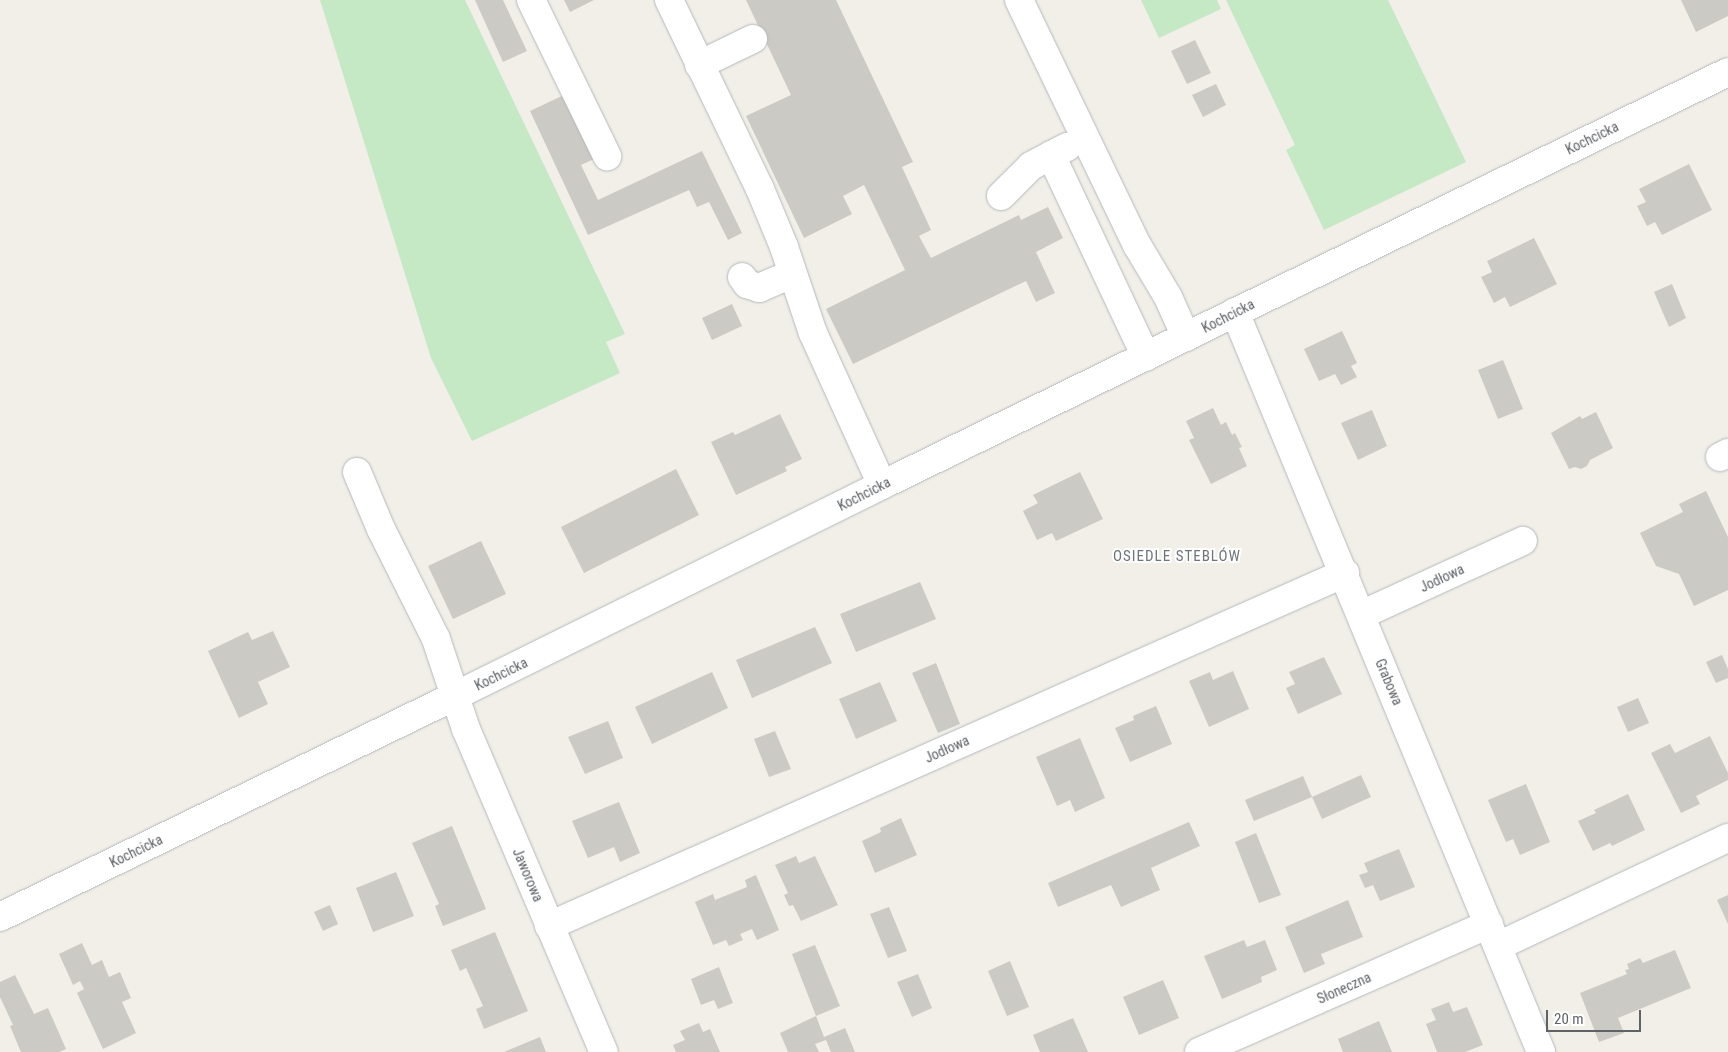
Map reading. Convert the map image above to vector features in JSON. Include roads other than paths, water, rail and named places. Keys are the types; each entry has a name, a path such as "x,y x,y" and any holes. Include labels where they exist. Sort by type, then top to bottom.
{"street":[{"path":"531,0 607,156"},
{"path":"668,0 760,189 784,247 813,333 882,485"},
{"path":"1019,0 1137,245 1168,296 1186,337"},
{"path":"699,65 753,39"},
{"name":"Kochcicka","path":"0,917 1728,72"},
{"path":"1001,196 1031,166 1086,138"},
{"path":"1051,155 1146,357"},
{"path":"742,276 746,284 759,288 792,274"},
{"name":"Grabowa","path":"1235,312 1541,1052"},
{"name":"Jaworowa","path":"356,472 381,529 436,639 466,729 604,1052"},
{"name":"Jodłowa","path":"1361,615 1523,541"},
{"name":"Jodłowa","path":"549,926 1344,573"},
{"name":"Słoneczna","path":"1199,1052 1494,935 1728,838"}],"district":[{"name":"OSIEDLE STEBLÓW","path":"1177,557"}]}
